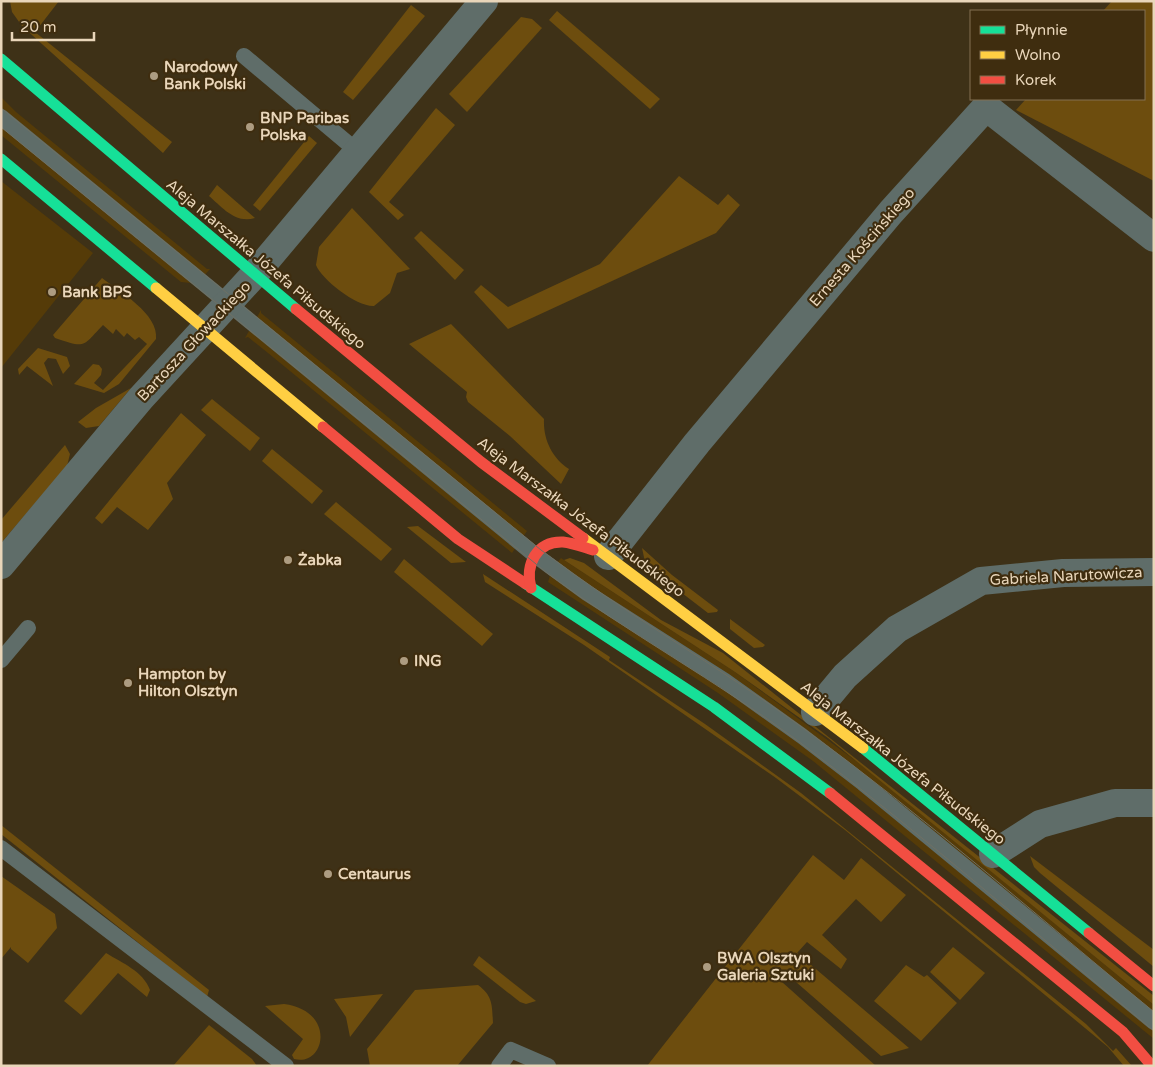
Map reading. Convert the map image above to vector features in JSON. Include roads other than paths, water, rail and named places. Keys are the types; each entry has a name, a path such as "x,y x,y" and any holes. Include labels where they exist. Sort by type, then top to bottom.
{"street":[{"name":"Bartosza Głowackiego","path":"1,565 136,404 254,276 484,1"},
{"name":"Aleja Marszałka Józefa Piłsudskiego","path":"1,59 254,276 481,462 881,762 1154,986"},
{"name":"Ernesta Kościńskiego","path":"608,556 740,391 891,212 986,107 1154,238"},
{"path":"1,159 204,330 458,539 714,707 808,775 1123,1032 1152,1066"},
{"path":"531,588 527,577 535,554 550,544 560,542 574,543 608,556"},
{"name":"Gabriela Narutowicza","path":"815,712 845,676 897,629 981,581 1063,573 1154,572"},
{"path":"993,854 1040,824 1115,803 1154,803"}],"lane":[{"path":"244,56 357,152"},
{"path":"1,117 535,554 587,593 725,681 802,736 863,783 1154,1022"},
{"path":"1,660 28,628"},
{"path":"1,848 286,1066"},
{"path":"499,1066 511,1050 548,1066"}],"tram line":[{"path":"1,108 541,550 605,596 803,728 937,831 1154,1012"},
{"path":"1,127 547,573 798,741 933,847 1154,1031"}],"place":[{"name":"Narodowy Bank Polski","path":"154,76"},
{"name":"BNP Paribas Polska","path":"250,127"},
{"name":"Bank BPS","path":"52,292"},
{"name":"Żabka","path":"288,560"},
{"name":"ING","path":"404,661"},
{"name":"Hampton by Hilton Olsztyn","path":"128,683"},
{"name":"Centaurus","path":"328,874"},
{"name":"BWA Olsztyn Galeria Sztuki","path":"707,967"}]}
